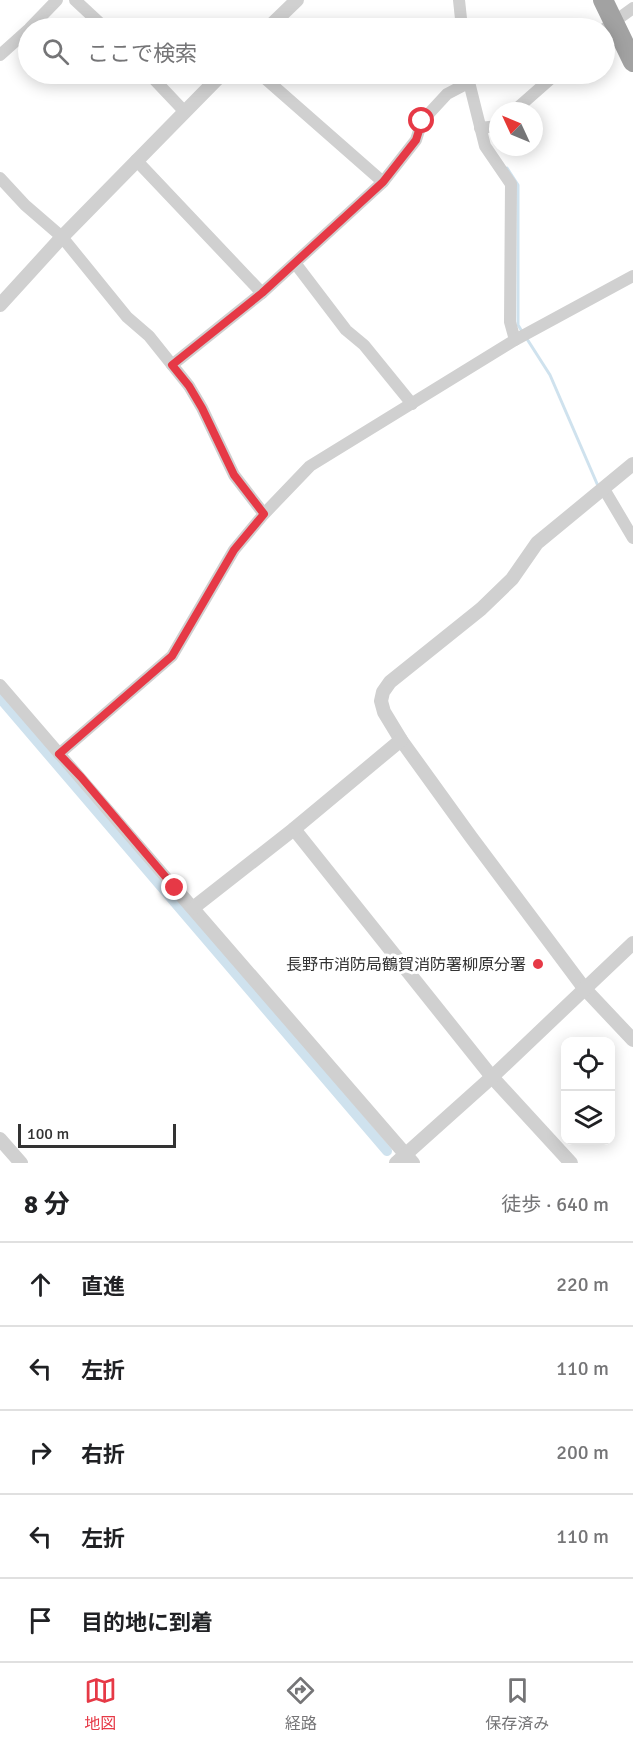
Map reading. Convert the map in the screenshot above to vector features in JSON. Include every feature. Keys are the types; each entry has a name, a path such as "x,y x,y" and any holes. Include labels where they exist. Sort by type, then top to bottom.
{"highway":[{"path":"603,0 607,18"},
{"path":"615,35 633,62"}],"street":[{"path":"40,18 57,0"},
{"path":"75,0 94,18"},
{"path":"278,18 297,0"},
{"path":"459,0 461,18"},
{"path":"615,22 633,8"},
{"path":"0,55 18,39"},
{"path":"158,84 184,111"},
{"path":"0,304 136,160 212,84"},
{"path":"271,84 383,182"},
{"path":"172,365 262,293 383,182 416,140 422,121 460,84"},
{"path":"469,84 485,146 511,184 510,322 515,340"},
{"path":"524,102 545,84"},
{"path":"480,128 489,127"},
{"path":"136,160 262,293"},
{"path":"0,178 25,205 62,237 127,317 149,336 189,386 234,475 264,514"},
{"path":"295,263 346,330 364,345 412,404"},
{"path":"59,754 172,656 234,550 264,514 310,466 515,340 633,276"},
{"path":"633,464 537,543 512,579 481,609 390,682 383,692 381,701 384,712 401,740 471,837 584,988 633,1040"},
{"path":"604,489 633,538"},
{"path":"0,685 194,908 405,1160 633,943"},
{"path":"194,908 401,740"},
{"path":"294,829 492,1077 571,1163"},
{"path":"0,1139 21,1163"}],"waterway":[{"path":"507,168 518,185 518,325 523,333"},
{"path":"527,339 550,375 598,486"},
{"path":"0,698 387,1151"}],"place":[{"name":"長野市消防局鶴賀消防署柳原分署","path":"538,964"}],"route":[{"path":"175,888 59,754 172,656 234,550 264,514 234,475 202,408 189,386 172,365 262,293 383,182 416,140 422,121"}]}
